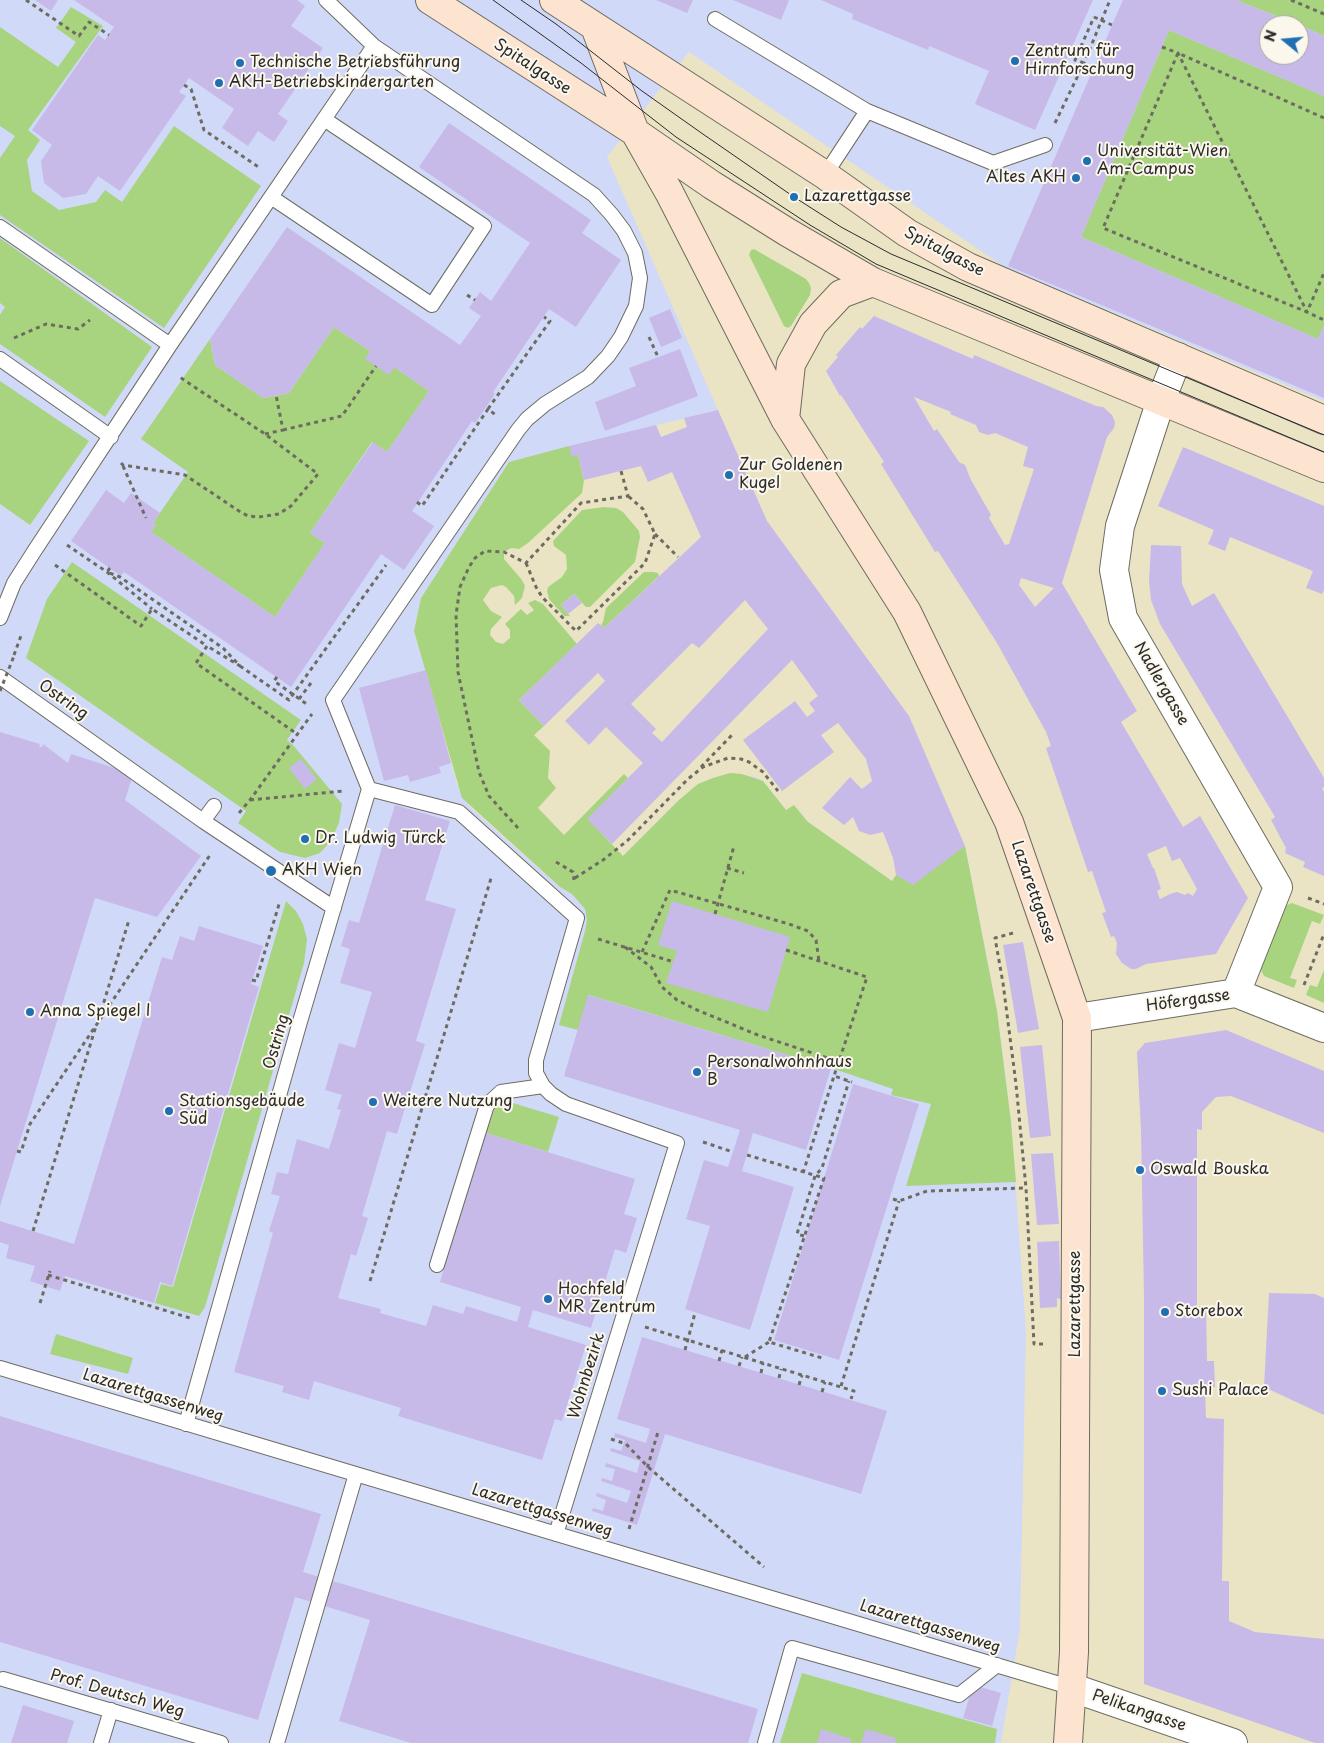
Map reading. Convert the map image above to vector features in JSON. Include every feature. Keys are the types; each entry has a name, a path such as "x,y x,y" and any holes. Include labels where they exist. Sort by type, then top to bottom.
{"main road":[{"name":"Spitalgasse","path":"430,0 635,132 712,185 873,282 1324,468"},
{"name":"Spitalgasse","path":"554,0 825,175 907,233 968,267 1324,420"},
{"path":"595,27 635,132"},
{"name":"Lazarettgasse","path":"635,132 669,192 785,419 907,612 1008,822 1077,1018 1073,1688 1068,1743"},
{"path":"785,419 791,364 813,324 841,294 873,282"}],"street":[{"name":"Nadlergasse","path":"1178,357 1161,400 1120,526 1114,570 1123,618 1278,887 1236,994"},
{"name":"Höfergasse","path":"1077,1018 1236,994 1324,1028"},
{"name":"Pelikangasse","path":"1073,1688 1233,1743"}],"lane":[{"path":"326,0 374,46 594,195 624,232 635,253 640,278 636,306 621,337 608,356 588,378 545,404 518,430 334,700 369,789 334,908"},
{"path":"715,19 867,111 993,163 1044,145"},
{"path":"0,618 14,583 48,531 170,345 374,46"},
{"path":"825,175 867,111"},
{"path":"271,197 432,305 484,226 324,119"},
{"path":"0,227 170,345"},
{"path":"0,359 111,436"},
{"name":"Ostring","path":"0,677 203,821 334,908 186,1424"},
{"path":"369,789 459,812 577,918 536,1060 536,1073 543,1086 566,1104 677,1143"},
{"path":"203,821 214,806"},
{"path":"437,1265 487,1106 501,1092 543,1086"},
{"name":"Wohnbezirk","path":"556,1534 677,1143"},
{"name":"Lazarettgassenweg","path":"0,1368 1073,1688"},
{"path":"277,1743 356,1474"},
{"path":"765,1743 792,1648 959,1695 996,1665"},
{"name":"Prof. Deutsch Weg","path":"3,1679 221,1743"},
{"path":"101,1743 111,1710"}],"path":[{"path":"26,0 79,36 89,22 109,35"},
{"path":"1044,145 1084,63 1110,0"},
{"path":"1291,0 1324,14"},
{"path":"1084,63 1076,60 1094,17 1112,25"},
{"path":"1162,47 1324,118"},
{"path":"1178,53 1307,312"},
{"path":"1178,53 1103,228 1324,320"},
{"path":"184,85 191,89 204,130 281,183"},
{"path":"1307,312 1324,274"},
{"path":"8,340 46,324 78,328 112,304"},
{"path":"418,502 422,506 550,321 544,317"},
{"path":"146,518 123,465 185,475 248,516 279,514 291,506 318,474 265,434 159,362"},
{"path":"265,434 342,416 376,366"},
{"path":"276,395 283,430"},
{"path":"488,410 518,430"},
{"path":"621,470 628,496 644,509 655,534 678,557"},
{"path":"526,563 581,502 628,496"},
{"path":"48,531 107,572 152,609 289,700 386,565"},
{"path":"524,833 489,796 479,772 458,672 456,615 463,578 475,558 485,550 504,552 526,563 542,597 576,630 645,563 655,534"},
{"path":"107,572 110,568"},
{"path":"66,572 141,626 152,609"},
{"path":"107,572 120,577 223,648 240,666"},
{"path":"207,646 196,663 297,734 238,814"},
{"path":"326,650 332,654"},
{"path":"0,691 14,656"},
{"path":"277,677 274,681 304,702"},
{"path":"299,699 306,690"},
{"path":"554,860 573,872 575,878 603,860 628,840 732,735"},
{"path":"688,779 703,767 716,762 728,758 741,759 763,772 778,791"},
{"path":"250,800 369,789"},
{"path":"715,914 734,846"},
{"path":"370,1282 500,848"},
{"path":"17,1151 21,1152 30,1124 208,858"},
{"path":"727,868 744,873"},
{"path":"252,980 256,981 288,876"},
{"path":"642,952 670,890 808,931 816,940 819,961"},
{"path":"33,1231 129,920"},
{"path":"1044,923 995,938 1010,1034 1026,1188 1034,1344 1076,1341"},
{"path":"573,932 674,962"},
{"path":"1292,1015 1324,934"},
{"path":"625,947 651,967 662,987 669,994 697,1010 758,1035 840,1062"},
{"path":"786,950 867,977 803,1173"},
{"path":"804,1236 797,1234 815,1176 822,1168 851,1081 834,1076"},
{"path":"677,1143 698,1141 733,1152"},
{"path":"739,1366 743,1357 770,1342 824,1178 747,1155"},
{"path":"893,1199 899,1201 927,1192 1026,1188"},
{"path":"841,1387 899,1201"},
{"path":"40,1303 49,1273 215,1325"},
{"path":"685,1350 695,1313"},
{"path":"622,1320 854,1391 851,1399"},
{"path":"770,1342 822,1358 823,1355"},
{"path":"719,1360 722,1350"},
{"path":"761,1373 764,1364"},
{"path":"779,1378 782,1369"},
{"path":"799,1385 802,1375"},
{"path":"822,1392 825,1382"},
{"path":"630,1524 658,1432"},
{"path":"626,1444 648,1467 770,1573"}],"shaded area":[{"name":"AKH Wien","path":"0,0 1324,0 1324,401 1006,268 689,52 607,157 718,410 509,462 421,598 414,631 457,784 470,807 560,887 572,893 623,856 679,800 698,784 732,773 755,777 763,781 786,810 794,805 808,822 892,881 965,846 997,1011 1011,1122 1026,1331 1020,1629 1001,1743 0,1743"}],"green space":[{"path":"1236,0 1324,0 1324,36 1309,29 1309,15 1274,15"},
{"path":"71,7 103,26 28,130 40,140 27,160 32,191 59,210 96,202 105,190 122,202 174,126 261,186 164,328 0,215 0,158 15,136 0,126 0,27 58,67 76,42 56,28"},
{"path":"1169,30 1324,96 1324,326 1318,339 1081,237"},
{"path":"0,238 152,347 105,417 0,344 0,315 5,307 0,303"},
{"path":"754,249 806,279 809,283 811,288 810,295 788,328 784,326 749,255 751,250"},
{"path":"334,327 370,351 389,374 394,367 429,391 387,452 372,442 310,533 325,543 275,617 151,532 156,525 153,523 188,472 141,439 210,339 215,365 263,398 289,393"},
{"path":"0,381 89,441 30,525 0,504"},
{"path":"569,446 578,455 584,480 582,493 528,543 519,549 511,548 504,552 504,559 525,586 522,598 515,605 514,596 502,585 491,588 483,600 491,611 502,617 491,629 490,635 496,642 503,644 510,638 510,630 505,624 521,609 527,615 534,610 528,603 535,600 543,604 577,644 519,700 544,726 534,735 550,751 548,778 556,788 538,808 564,835 624,774 628,778 588,819 623,856 679,800 698,784 730,773 742,774 763,781 786,810 794,805 808,822 892,881 896,875 965,846 997,1011 1011,1122 1016,1182 906,1186 931,1104 891,1095 893,1089 831,1068 589,995 578,1030 559,1025 585,931 587,920 585,909 572,894 560,887 462,798 414,631 421,598 509,462"},
{"path":"604,507 616,508 623,512 639,531 640,537 635,562 590,607 586,607 574,594 561,605 570,616 564,616 549,599 547,591 548,587 562,577 567,569 566,555 554,546 553,541 582,510"},
{"path":"72,562 301,720 287,740 342,804 339,823 331,841 320,853 305,858 280,852 238,823 246,811 26,658 47,599"},
{"path":"644,572 658,573 659,576 604,628 601,625 606,608"},
{"path":"286,901 296,911 303,924 307,939 304,963 205,1307 199,1316 155,1303 161,1284 173,1287"},
{"path":"1292,903 1324,915 1320,924 1312,921 1290,978 1297,980 1294,988 1264,976 1260,968 1285,906"},
{"path":"1324,970 1324,1003 1306,995 1310,985 1317,987"},
{"path":"506,1101 559,1117 548,1152 486,1133 495,1108"},
{"path":"56,1334 133,1358 128,1374 50,1354"},
{"path":"802,1673 997,1729 995,1743 780,1743"}],"building":[{"path":"35,0 58,0 51,11"},
{"path":"74,0 297,0 305,6 291,26 323,48 278,114 288,121 274,142 258,131 248,146 222,128 234,109 189,78 179,92 186,96 120,191 98,176 86,194 63,198 44,183 41,161 52,145 32,130 98,35 105,40 114,27"},
{"path":"656,0 693,0 687,13"},
{"path":"733,0 789,0 781,20"},
{"name":"Zentrum für Hirnforschung","path":"821,0 1093,0 1035,130 975,104 989,71 929,46 928,50 852,19 853,14"},
{"name":"Altes AKH","path":"1123,0 1236,0 1273,15 1259,15 1259,65 1309,65 1309,29 1324,36 1324,96 1169,30 1081,237 1318,339 1324,326 1324,398 1008,266"},
{"path":"449,123 591,220 582,233 621,260 576,327 549,309 493,392 495,394 475,423 472,421 412,511 434,526 404,570 381,554 291,687 124,572 121,576 71,541 106,490 124,503 131,493 160,513 153,523 156,525 151,532 275,617 325,543 310,533 373,442 387,452 429,391 394,367 389,375 365,359 370,351 334,327 289,393 263,398 215,365 210,339 287,227 460,345 481,316 469,308 480,292 491,301 530,243 419,167"},
{"path":"670,309 682,338 661,347 649,318"},
{"path":"874,316 973,359 974,355 1096,406 1103,407 1112,415 1115,422 1114,428 1107,437 1062,583 1137,711 1121,722 1183,827 1200,816 1248,898 1216,954 1146,964 1136,969 1131,969 1122,963 1116,954 1117,943 1114,936 1111,937 1102,913 1106,912 1092,871 1088,872 1046,748 1051,746 1046,732 997,643 938,551 935,552 881,464 884,462 840,396 826,371 838,357 836,355 860,327 862,329","holes":["914,397 951,412 950,414 976,425 979,432 988,435 995,433 1028,447 1023,466 1034,469 1009,544 1005,545 989,518 991,515 971,480 965,465 959,462 937,429 934,431","1021,578 1054,588 1035,607 1019,585","1166,846 1172,861 1180,858 1197,889 1193,896 1188,893 1185,895 1177,892 1160,899 1157,891 1161,889 1147,854"]},
{"path":"680,349 698,396 605,431 595,402 636,386 629,368"},
{"path":"718,410 767,521 909,716 965,846 913,885 896,875 893,858 883,832 870,835 859,831 853,817 844,825 822,808 850,777 862,789 872,781 866,759 838,723 821,735 834,752 782,791 743,740 795,701 807,717 815,711 809,703 818,696 792,660 612,844 587,819 643,763 606,727 589,745 565,721 605,681 598,673 544,726 519,700 598,623 604,628 701,537 672,472 648,482 641,466 584,480 578,455 572,457 569,446 656,425 661,437 687,427 684,418","holes":["745,600 768,629 662,742 652,733 656,729 631,704 692,643 699,648"]},
{"path":"1183,447 1324,506 1324,590 1322,594 1306,588 1313,571 1230,537 1225,551 1208,544 1214,530 1158,506"},
{"path":"1151,545 1181,546 1182,584 1192,606 1214,593 1324,778 1324,787 1322,788 1324,792 1324,876 1303,867 1305,862 1285,853 1286,848 1271,820 1275,817 1160,624 1151,600 1149,581"},
{"path":"574,594 582,603 568,614 561,605"},
{"path":"426,670 451,763 439,767 441,773 410,782 408,775 384,781 359,688"},
{"name":"Anna Spiegel I","path":"0,732 40,744 39,747 42,747 43,744 68,763 71,754 133,774 125,800 201,856 157,917 95,898 0,1206"},
{"path":"301,759 317,779 305,789 289,768"},
{"path":"395,805 450,821 425,900 456,909 416,1041 425,1044 397,1134 387,1131 362,1216 368,1218 356,1256 351,1254 338,1298 381,1309 380,1313 426,1326 433,1305 463,1314 466,1306 517,1322 521,1307 440,1282 486,1133 635,1179 624,1214 637,1218 626,1253 615,1249 591,1328 533,1310 528,1327 586,1345 562,1421 555,1419 542,1460 398,1416 401,1408 314,1381 309,1400 282,1392 284,1386 234,1372 273,1233 269,1231 280,1196 271,1194 277,1172 288,1174 297,1139 329,1149 341,1110 337,1109 342,1095 325,1090 339,1043 355,1048 372,992 340,983 350,949 341,946 349,920 359,923"},
{"path":"672,901 790,937 768,1012 666,983 677,951 658,945"},
{"name":"Stationsgebäude Süd","path":"199,926 263,946 251,984 259,987 172,1286 160,1282 154,1303 65,1276 60,1291 30,1281 35,1266 6,1258 9,1245 0,1242 0,1221 74,1244 162,957 172,960 180,936 194,941"},
{"path":"1023,942 1039,1029 1018,1033 1003,945"},
{"name":"Personalwohnhaus B","path":"588,995 831,1068 806,1150 753,1133 742,1171 794,1187 750,1330 685,1309 710,1226 686,1219 704,1160 728,1167 740,1130 564,1076"},
{"path":"1226,1030 1324,1071 1324,1133 1231,1096 1216,1097 1202,1112 1202,1130 1197,1129 1197,1306 1206,1307 1207,1361 1214,1361 1215,1387 1205,1387 1206,1418 1224,1419 1222,1581 1229,1581 1229,1621 1255,1632 1324,1639 1324,1743 1315,1743 1144,1684 1144,1297 1141,1131 1137,1052 1145,1043"},
{"path":"1042,1045 1051,1136 1030,1138 1020,1047"},
{"path":"853,1084 919,1104 839,1360 774,1340"},
{"path":"1053,1153 1059,1224 1037,1225 1031,1154"},
{"path":"1059,1241 1061,1299 1057,1298 1057,1307 1040,1308 1037,1242"},
{"path":"1269,1293 1315,1294 1324,1298 1324,1415 1264,1387"},
{"path":"642,1337 887,1411 861,1494 665,1434 637,1525 592,1511 593,1508 603,1511 606,1500 596,1496 597,1493 627,1503 631,1491 601,1481 602,1478 612,1481 615,1469 605,1467 606,1463 637,1473 640,1461 610,1451 611,1448 621,1451 625,1440 614,1437 615,1433 646,1443 650,1429 617,1419"},
{"path":"0,1416 321,1514 303,1572 758,1709 748,1743 411,1743 339,1721 370,1620 295,1597 258,1720 0,1642"},
{"path":"973,1685 1001,1693 992,1726 963,1718"},
{"path":"23,1705 74,1721 67,1743 11,1743"},
{"path":"821,1729 852,1739 850,1743 817,1743"},
{"path":"866,1729 896,1738 895,1743 861,1743"}],"tram line":[{"path":"493,0 581,63 676,137 810,225 876,264 1324,452"},
{"path":"521,0 556,24 642,91 794,197 841,227 891,254 1324,435"}],"place":[{"name":"Zentrum für Hirnforschung","path":"1015,61"},
{"name":"Technische Betriebsführung","path":"240,63"},
{"name":"AKH-Betriebskindergarten","path":"219,83"},
{"name":"Universität-Wien Am-Campus","path":"1087,161"},
{"name":"Altes AKH","path":"1076,178"},
{"name":"Lazarettgasse","path":"794,197"},
{"name":"Zur Goldenen Kugel","path":"729,475"},
{"name":"Dr. Ludwig Türck","path":"305,839"},
{"name":"AKH Wien","path":"271,871"},
{"name":"Anna Spiegel I","path":"30,1012"},
{"name":"Personalwohnhaus B","path":"697,1072"},
{"name":"Weitere Nutzung","path":"373,1102"},
{"name":"Stationsgebäude Süd","path":"169,1111"},
{"name":"Oswald Bouska","path":"1140,1170"},
{"name":"Hochfeld MR Zentrum","path":"548,1299"},
{"name":"Storebox","path":"1165,1312"},
{"name":"Sushi Palace","path":"1162,1391"}]}
